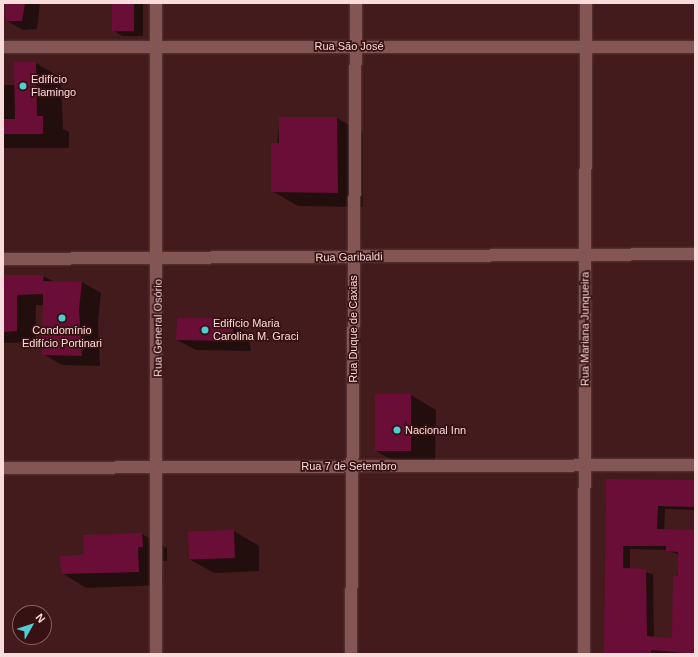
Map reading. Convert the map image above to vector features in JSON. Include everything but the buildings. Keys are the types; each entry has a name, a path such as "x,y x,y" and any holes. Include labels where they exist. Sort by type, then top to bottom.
{"street":[{"name":"Rua General Osório","path":"156,3 158,258 156,654"},
{"name":"Rua Duque de Caxias","path":"351,654 356,3"},
{"name":"Rua Mariana Junqueira","path":"584,654 586,463 586,3"},
{"name":"Rua São José","path":"3,47 695,47"},
{"name":"Rua Garibaldi","path":"3,259 354,257 585,253 695,254"},
{"name":"Rua 7 de Setembro","path":"3,468 352,467 586,463 695,465"}],"place":[{"name":"Edifício Flamingo","path":"23,86"},
{"name":"Condomínio Edifício Portinari","path":"62,318"},
{"name":"Edifício Maria Carolina M. Graci","path":"205,330"},
{"name":"Nacional Inn","path":"397,430"}]}
